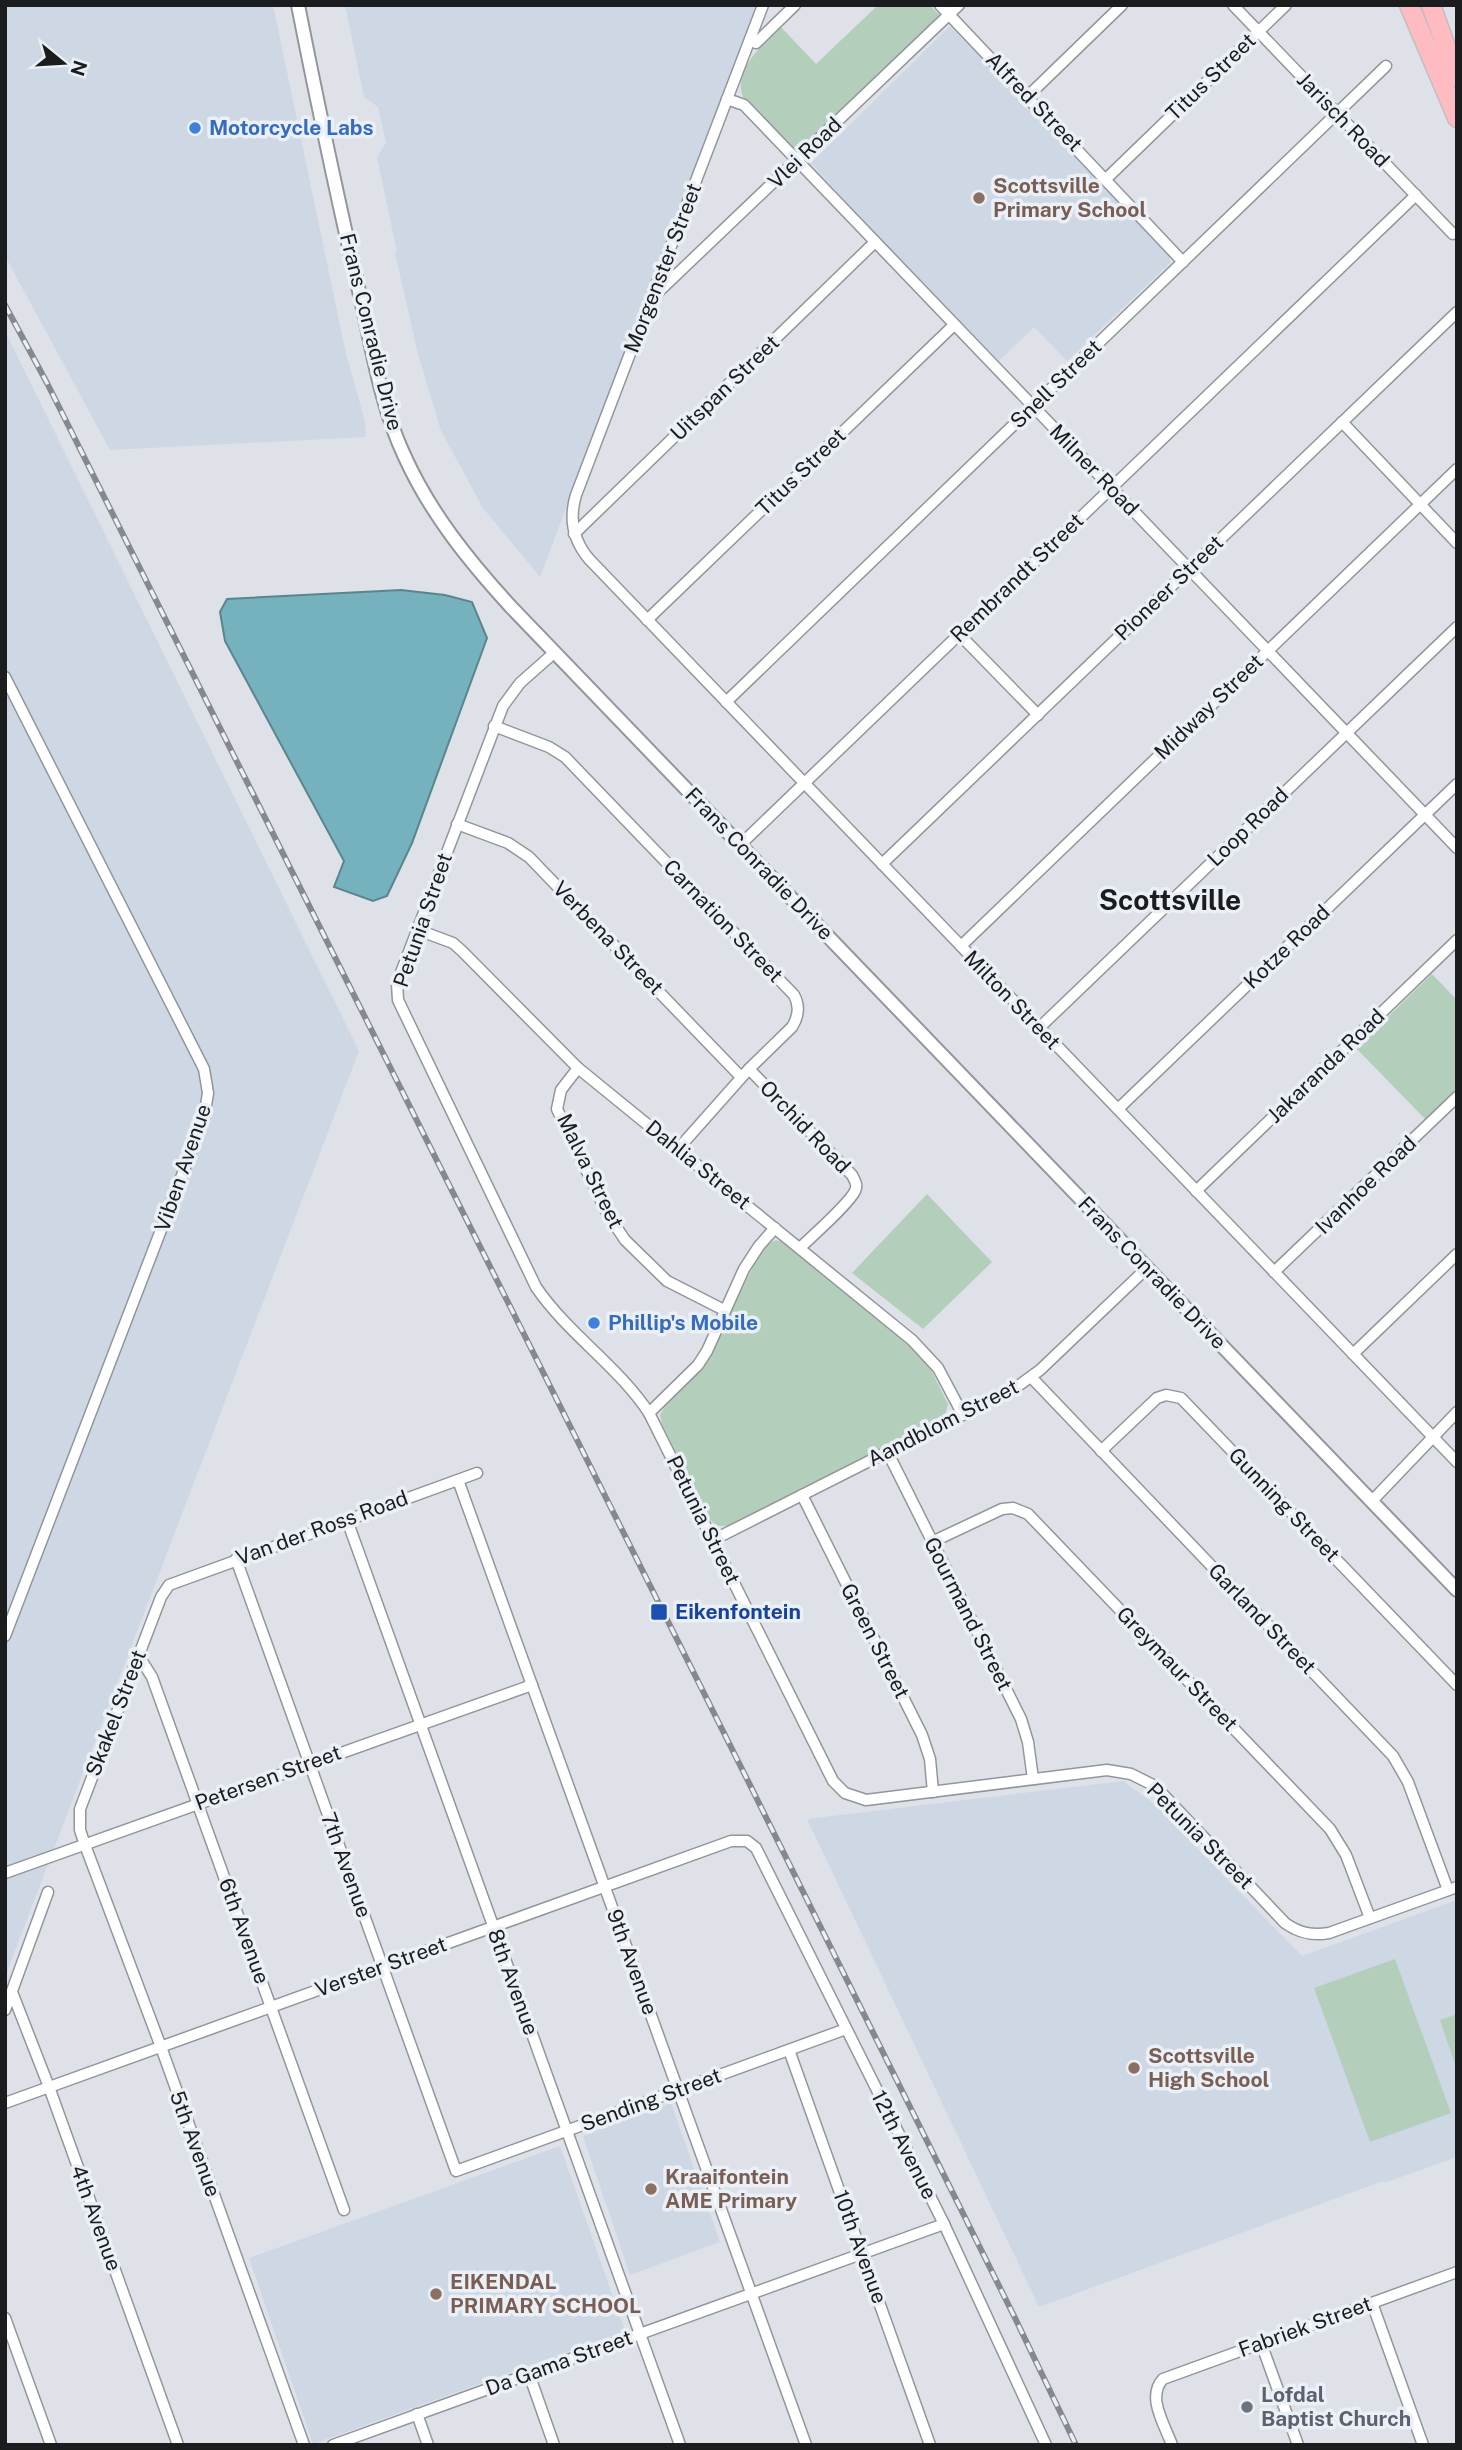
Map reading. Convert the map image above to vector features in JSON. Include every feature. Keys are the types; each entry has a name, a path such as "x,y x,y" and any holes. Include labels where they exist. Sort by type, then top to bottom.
{"highway":[{"path":"1409,5 1457,117"},
{"path":"1431,5 1457,77"}],"street":[{"name":"Frans Conradie Drive","path":"298,5 323,133 384,401 403,455 446,529 476,569 555,652 1457,1591"},
{"name":"Morgenster Street","path":"574,534 572,514 576,495 763,5"},
{"path":"750,40 756,43 795,5"},
{"name":"Alfred Street","path":"940,5 1183,262"},
{"name":"Vlei Road","path":"651,299 959,5"},
{"path":"1028,96 1122,5"},
{"name":"Jarisch Road","path":"1233,5 1453,234"},
{"name":"Titus Street","path":"1106,179 1286,5"},
{"name":"Snell Street","path":"726,702 1386,66"},
{"name":"Milner Road","path":"727,99 744,105 1457,848"},
{"name":"Rembrandt Street","path":"740,845 1416,195"},
{"name":"Uitspan Street","path":"574,534 875,243"},
{"name":"Pioneer Street","path":"882,864 1457,312"},
{"name":"Titus Street","path":"647,620 954,325"},
{"path":"1342,422 1457,542"},
{"name":"Midway Street","path":"961,946 1457,469"},
{"name":"Milton Street","path":"574,534 584,553 647,620 1457,1462"},
{"name":"Loop Road","path":"1040,1028 1457,627"},
{"path":"959,634 1038,715"},
{"name":"Petunia Street","path":"555,652 508,697 397,983 398,1000 405,1020 537,1287 573,1331 631,1386 649,1413 832,1781 852,1797 866,1800 1107,1770 1141,1777 1155,1786 1291,1927 1304,1933 1321,1934 1452,1888"},
{"name":"Viben Avenue","path":"5,677 204,1069 208,1093 204,1118 5,1636"},
{"name":"Carnation Street","path":"495,726 550,747 565,757 798,1002 797,1019 792,1027 741,1077 678,1149"},
{"name":"Kotze Road","path":"1118,1109 1457,784"},
{"name":"Verbena Street","path":"457,824 508,843 529,857 741,1077"},
{"name":"Dahlia Street","path":"418,930 453,943 578,1068 927,1354 938,1368 963,1415"},
{"name":"Jakaranda Road","path":"1196,1191 1457,940"},
{"name":"Malva Street","path":"578,1068 561,1090 557,1109 607,1213 625,1240 667,1281 724,1310"},
{"name":"Orchid Road","path":"749,1069 852,1175 857,1185 855,1192 846,1202 800,1248"},
{"name":"Ivanhoe Road","path":"1274,1272 1457,1097"},
{"path":"649,1413 698,1365 744,1269 775,1228"},
{"path":"1353,1354 1457,1254"},
{"name":"Aandblom Street","path":"713,1540 1005,1395 1031,1377 1147,1268"},
{"name":"Garland Street","path":"1031,1377 1392,1756 1408,1782 1452,1888"},
{"name":"Gunning Street","path":"1101,1451 1157,1398 1166,1395 1181,1398 1457,1685"},
{"path":"1371,1502 1457,1412"},
{"name":"Gourmand Street","path":"888,1453 1021,1719 1028,1742 1033,1779"},
{"name":"Van der Ross Road","path":"169,1585 477,1473"},
{"name":"9th Avenue","path":"458,1480 806,2445"},
{"name":"Green Street","path":"802,1495 922,1735 930,1759 933,1792"},
{"name":"Greymaur Street","path":"932,1542 1002,1509 1013,1508 1028,1514 1330,1829 1346,1855 1370,1918"},
{"name":"8th Avenue","path":"347,1520 680,2445"},
{"name":"7th Avenue","path":"236,1559 456,2171"},
{"name":"Skakel Street","path":"85,1844 79,1819 80,1809 160,1597 169,1585"},
{"name":"6th Avenue","path":"138,1655 152,1676 344,2210"},
{"name":"Petersen Street","path":"5,1873 532,1685"},
{"name":"Verster Street","path":"5,2103 736,1840 747,1841 756,1848"},
{"name":"5th Avenue","path":"85,1844 304,2445"},
{"name":"12th Avenue","path":"756,1848 944,2224 1046,2445"},
{"path":"5,2010 48,1892"},
{"name":"4th Avenue","path":"12,1992 178,2445"},
{"name":"Sending Street","path":"456,2171 846,2029"},
{"name":"10th Avenue","path":"789,2050 930,2445"},
{"name":"Da Gama Street","path":"333,2445 944,2224"},
{"name":"Fabriek Street","path":"1172,2445 1156,2400 1157,2388 1168,2376 1457,2272"},
{"path":"1371,2303 1423,2445"},
{"path":"5,2318 51,2445"},
{"path":"1261,2343 1298,2445"},
{"path":"529,2374 554,2445"},
{"path":"417,2414 428,2445"}],"shaded area":[{"path":"5,5 273,5 346,354 365,421 366,437 110,450 5,256"},
{"path":"345,5 756,5 540,577 483,508 441,431 418,354 395,253 397,252 377,157 386,143 378,107 364,97"},
{"name":"Scottsville Primary School","path":"950,26 1170,254 1170,263 1067,361 1034,327 999,361 874,233 811,163"},
{"path":"5,331 359,1051 5,1977"},
{"name":"Scottsville High School","path":"1123,1781 1153,1803 1302,1956 1457,1900 1457,2157 1384,2183 1383,2181 1039,2307 807,1819"},
{"name":"Kraaifontein AME Primary","path":"671,2103 720,2242 630,2275 583,2136"},
{"name":"EIKENDAL PRIMARY SCHOOL","path":"560,2146 625,2331 313,2444 249,2258"}],"green space":[{"path":"878,5 930,5 940,16 807,145 798,148 789,146 744,99 742,75 752,57 781,27 816,64"},
{"path":"1432,974 1457,1000 1457,1091 1426,1120 1356,1048"},
{"path":"927,1194 992,1262 923,1329 852,1273"},
{"path":"776,1240 783,1242 913,1348 928,1364 948,1404 945,1416 938,1421 728,1526 717,1526 709,1519 660,1415 707,1359 757,1259 768,1244"},
{"path":"1395,1959 1451,2113 1370,2142 1314,1988"},
{"path":"1457,2014 1457,2064 1455,2064 1440,2020"}],"water":[{"path":"401,590 445,595 472,602 487,638 412,843 387,896 373,901 334,887 344,861 225,641 220,612 227,599"}],"railway":[{"path":"5,305 47,383 746,1777 1076,2445"}],"place":[{"name":"Motorcycle Labs","path":"195,128"},
{"name":"Scottsville Primary School","path":"979,198"},
{"name":"Phillip's Mobile","path":"594,1323"},
{"name":"Eikenfontein","path":"659,1612"},
{"name":"Scottsville High School","path":"1134,2068"},
{"name":"Kraaifontein AME Primary","path":"651,2189"},
{"name":"EIKENDAL PRIMARY SCHOOL","path":"436,2294"},
{"name":"Lofdal Baptist Church","path":"1247,2407"}],"district":[{"name":"Scottsville","path":"1170,900"}]}
